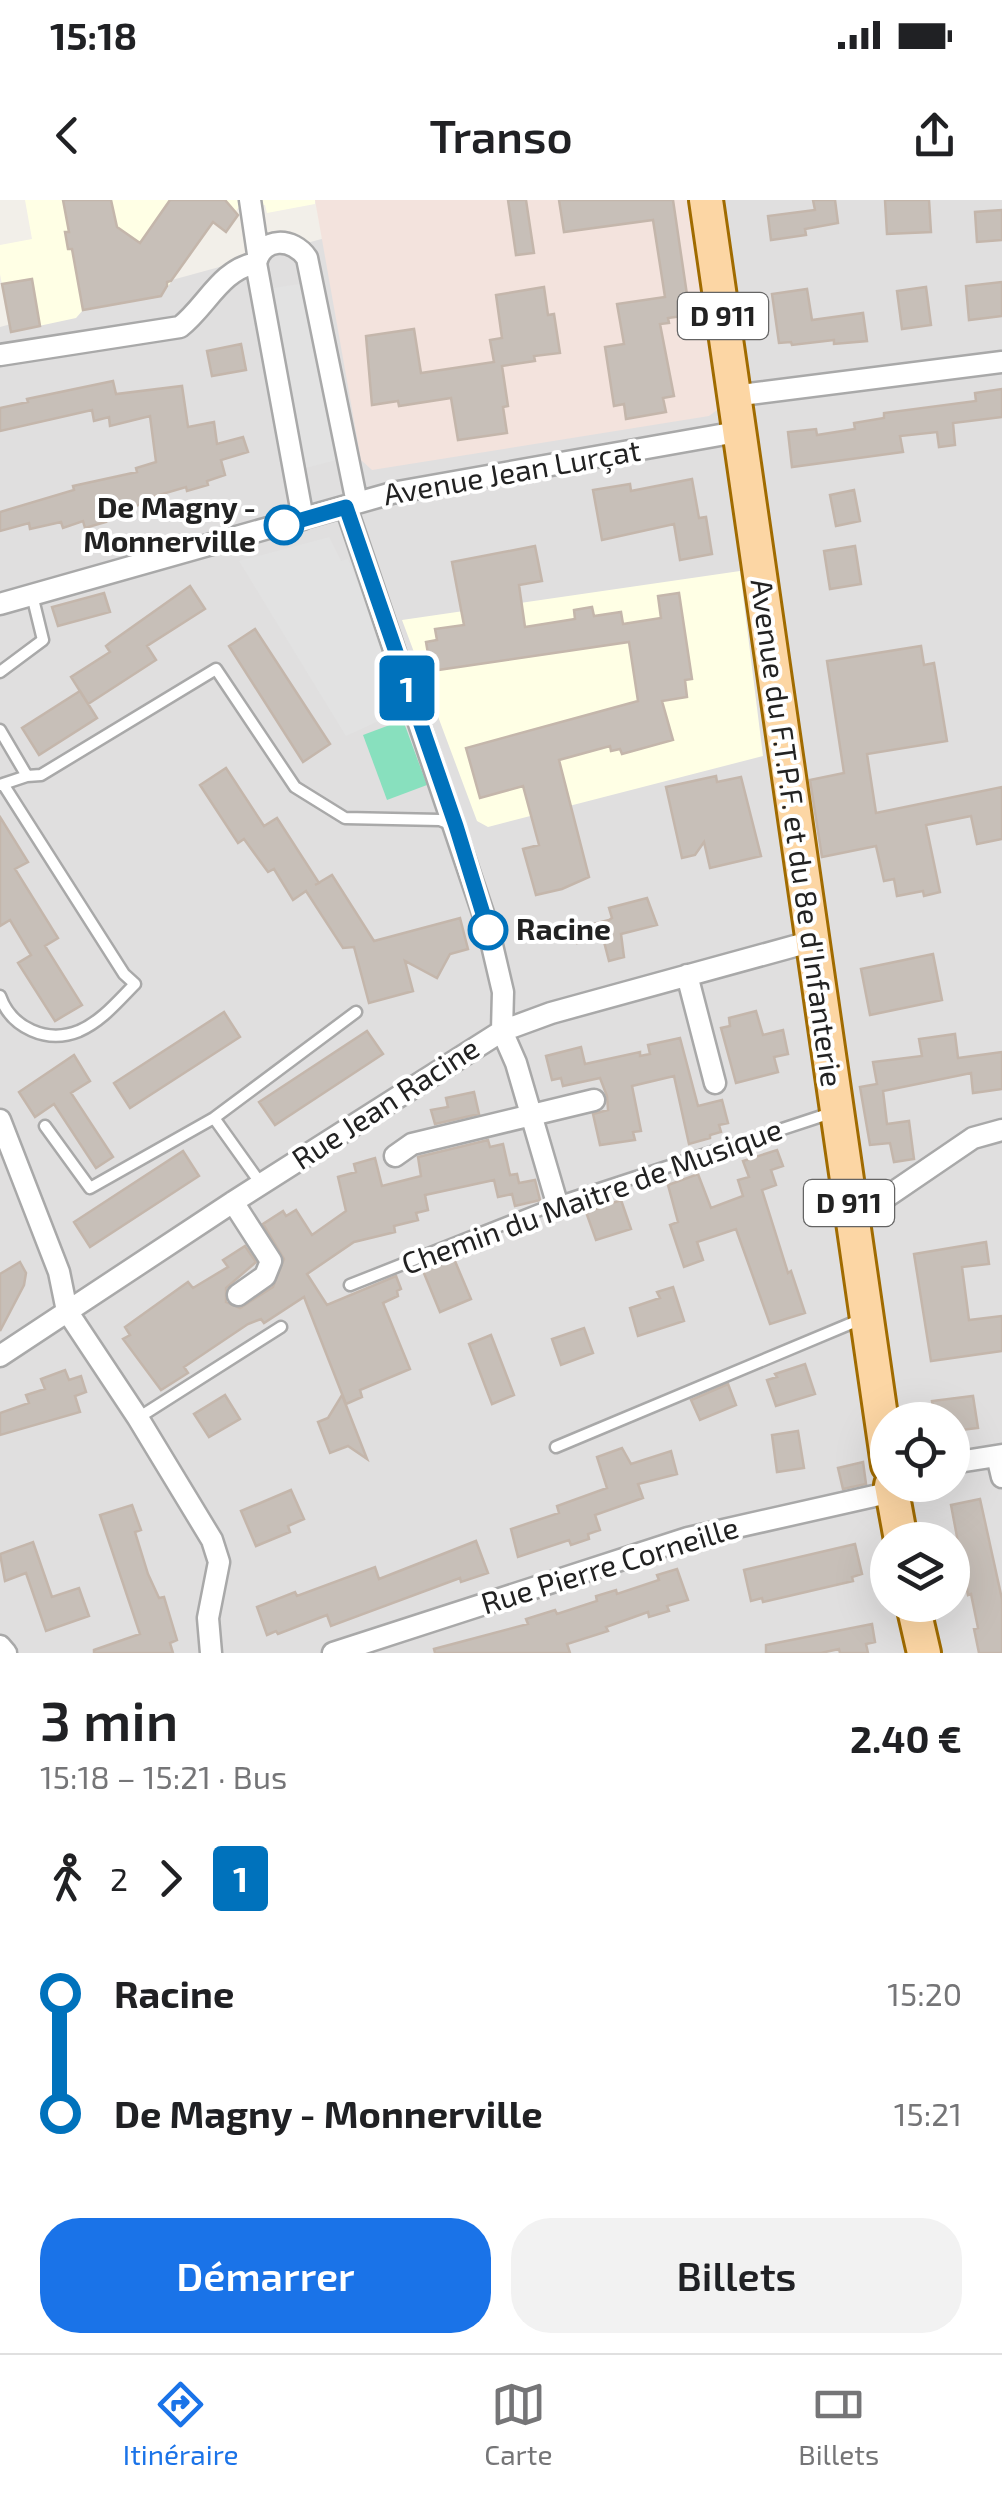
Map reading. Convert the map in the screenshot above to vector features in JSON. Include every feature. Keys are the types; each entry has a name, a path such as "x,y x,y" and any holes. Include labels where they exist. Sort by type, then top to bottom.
{"main road":[{"name":"Avenue du F.T.P.F. et du 8e d'Infanterie","path":"706,200 878,1402"},
{"path":"917,1622 924,1653"}],"street":[{"path":"250,200 303,520"},
{"path":"0,355 180,326 232,271 257,258 265,246 290,242 300,248 306,258 352,505 488,928 503,992 502,1031 532,1116 556,1203"},
{"path":"733,396 1002,362"},
{"name":"Avenue Jean Lurçat","path":"0,604 392,493 738,432"},
{"name":"Rue Jean Racine","path":"0,1356 502,1031 550,1013 814,941"},
{"path":"687,975 715,1083"},
{"path":"395,1156 412,1144 594,1100"},
{"path":"0,1120 58,1272 68,1311 212,1540 219,1562 208,1618 212,1653"},
{"path":"850,1215 863,1213 973,1138 1002,1130"},
{"path":"233,1202 270,1261 264,1276 238,1295"},
{"path":"970,1460 1000,1455 1002,1478"},
{"name":"Rue Pierre Corneille","path":"333,1653 688,1538 870,1487"},
{"path":"0,1646 6,1653"}],"lane":[{"path":"0,672 42,640 32,595"},
{"path":"0,996 21,1027 38,1034 59,1035 78,1032 105,1016 135,984 124,974 2,785 41,775 216,669 295,787 345,818 440,820 456,826"},
{"path":"0,730 27,776"},
{"path":"45,1126 90,1188 214,1118 356,1012"},
{"name":"Chemin du Maitre de Musique","path":"350,1285 556,1203 836,1111"},
{"path":"214,1118 261,1184"},
{"path":"556,1447 865,1318"},
{"path":"138,1418 280,1327"}],"shaded area":[{"path":"25,200 315,200 315,204 267,213 265,205 238,208 239,214 226,232 213,223 161,296 83,310 76,318 11,332 0,274 0,245 32,239"},
{"path":"315,200 690,200 717,410 709,416 372,470 361,460"},
{"path":"464,200 1002,200 1002,1653 0,1653 0,327"},
{"path":"312,282 348,457 294,471 261,290"},
{"path":"329,537 341,561 348,559 409,707 346,736 239,561"},
{"path":"740,571 763,756 488,827 477,821 402,620"}],"green space":[{"path":"403,720 427,785 387,800 363,735"}],"building":[{"path":"63,200 111,200 117,227 140,243 170,200 225,200 238,215 226,232 213,222 167,282 161,296 83,310 72,249 68,249"},
{"path":"508,200 526,200 534,253 516,255"},
{"path":"559,200 673,200 690,315 668,318 669,323 660,324 674,396 663,398 666,412 626,419 624,404 614,406 605,347 624,344 617,304 665,297 653,220 564,232"},
{"path":"813,200 835,200 838,223 805,229 806,235 771,240 768,216 815,210"},
{"path":"885,200 929,200 931,232 887,234"},
{"path":"1002,210 1002,240 977,242 975,212"},
{"path":"32,279 40,326 11,332 2,284"},
{"path":"1002,282 1002,316 969,320 966,286"},
{"path":"544,287 548,315 554,314 560,353 502,366 508,406 503,407 507,433 458,440 451,398 399,406 398,401 372,405 366,336 414,329 421,373 494,362 490,340 502,338 496,295"},
{"path":"926,287 931,325 902,329 897,291"},
{"path":"807,289 812,320 863,313 867,341 779,343 772,294"},
{"path":"241,344 246,370 212,376 207,351"},
{"path":"113,381 116,394 182,386 188,427 214,422 217,444 243,437 248,452 221,460 225,475 207,481 208,485 145,499 146,503 104,515 106,522 85,528 83,521 63,528 61,522 30,529 29,523 0,531 0,512 74,490 73,486 137,472 136,468 156,462 150,416 110,426 109,417 94,421 92,410 0,431 0,408"},
{"path":"1002,389 1002,417 953,423 955,445 939,447 937,432 900,436 903,452 792,467 788,432 816,429 817,435 855,429 854,423 884,418 884,413 976,401 975,393"},
{"path":"692,479 699,518 706,517 712,554 680,560 674,524 602,540 593,490 630,484 631,491"},
{"path":"854,490 860,521 836,526 830,495"},
{"path":"535,546 542,581 519,585 525,627 575,619 574,610 592,607 594,616 621,612 623,624 661,618 658,596 679,593 692,679 685,680 687,697 662,701 673,740 622,754 620,749 611,751 610,746 559,760 589,877 536,895 523,849 539,845 523,786 480,798 466,748 638,701 629,642 431,671 426,642 437,640 435,629 464,625 452,562"},
{"path":"855,546 861,584 830,589 824,551"},
{"path":"190,586 205,609 147,646 156,660 88,704 71,677 110,652 106,646"},
{"path":"104,593 110,612 58,626 52,607"},
{"path":"255,629 330,744 303,762 229,646"},
{"path":"921,646 924,665 934,663 947,741 867,754 876,813 1002,787 1002,839 977,844 971,816 926,825 940,892 897,896 894,879 884,881 876,846 822,857 810,780 844,773 827,661"},
{"path":"80,691 97,718 39,755 22,728"},
{"path":"226,768 264,826 277,818 319,883 332,875 374,941 460,918 468,949 450,954 437,978 405,961 413,991 369,1003 354,947 343,948 306,891 293,900 274,869 268,872 244,839 238,843 200,785"},
{"path":"716,776 717,782 741,777 761,856 710,868 704,842 695,855 682,858 666,787"},
{"path":"0,817 28,862 15,869 58,938 45,946 82,1005 55,1021 18,963 31,955 10,920 0,926"},
{"path":"647,898 657,925 621,934 624,957 609,961 603,938 577,943 574,929 609,920 609,908"},
{"path":"933,954 942,1000 870,1015 861,969"},
{"path":"756,1011 763,1035 783,1030 788,1054 774,1057 778,1072 736,1083 721,1028 730,1026 729,1018"},
{"path":"224,1012 240,1037 130,1108 114,1083"},
{"path":"367,1031 383,1054 275,1125 259,1102"},
{"path":"955,1034 958,1058 1002,1052 1002,1089 973,1093 971,1073 883,1091 887,1124 909,1121 914,1159 894,1162 890,1143 870,1145 860,1087 877,1084 873,1062 922,1056 919,1039"},
{"path":"680,1038 698,1106 722,1100 728,1123 719,1125 721,1132 710,1138 689,1144 674,1076 632,1086 641,1131 633,1132 635,1140 600,1145 593,1114 608,1110 600,1078 563,1086 561,1078 552,1080 546,1056 581,1047 585,1064 640,1052 640,1056 650,1054 648,1045"},
{"path":"74,1055 90,1081 71,1093 113,1157 96,1168 54,1104 35,1117 19,1092"},
{"path":"474,1092 479,1114 435,1124 431,1110 448,1107 446,1098"},
{"path":"488,1140 490,1147 503,1144 510,1175 517,1174 519,1183 535,1180 540,1200 515,1206 512,1194 498,1197 494,1180 425,1195 428,1210 416,1213 418,1220 394,1226 395,1232 354,1242 307,1274 327,1305 396,1276 401,1289 398,1296 383,1303 410,1369 360,1390 362,1397 346,1404 304,1297 264,1323 261,1319 248,1324 184,1367 188,1373 161,1390 123,1339 130,1335 125,1327 188,1282 193,1288 228,1267 223,1260 245,1246 256,1262 226,1288 226,1302 240,1308 273,1287 284,1259 263,1224 283,1211 286,1216 296,1210 312,1235 346,1211 338,1177 356,1172 354,1164 375,1158 382,1186 421,1176 418,1157"},
{"path":"777,1150 783,1166 771,1170 776,1185 762,1190 805,1313 770,1324 736,1229 697,1242 703,1260 684,1267 670,1225 678,1222 668,1185 698,1174 711,1208 743,1196 738,1180 749,1177 743,1161"},
{"path":"183,1151 199,1176 90,1247 74,1222"},
{"path":"621,1200 631,1229 596,1240 586,1212"},
{"path":"986,1242 989,1264 962,1267 969,1320 1002,1316 1002,1351 931,1361 914,1254"},
{"path":"452,1254 471,1299 440,1312 421,1266"},
{"path":"20,1262 26,1273 24,1285 0,1331 0,1274"},
{"path":"673,1287 684,1321 638,1336 630,1308 660,1298 657,1292"},
{"path":"584,1328 593,1353 561,1365 552,1339"},
{"path":"491,1335 514,1395 492,1404 469,1344"},
{"path":"805,1364 815,1394 776,1406 767,1380"},
{"path":"65,1370 69,1380 81,1376 86,1392 75,1396 80,1412 0,1435 0,1413 29,1403 26,1395 45,1389 41,1379"},
{"path":"728,1384 736,1405 700,1420 691,1400"},
{"path":"225,1395 240,1419 209,1437 194,1414"},
{"path":"342,1395 367,1459 348,1446 330,1453 318,1422 328,1418"},
{"path":"973,1396 978,1428 970,1429 970,1402 932,1401"},
{"path":"798,1431 804,1468 777,1472 772,1435"},
{"path":"622,1448 631,1464 671,1451 677,1474 638,1484 643,1498 595,1515 600,1530 588,1534 589,1539 571,1545 569,1540 518,1557 511,1529 559,1513 557,1506 607,1488 597,1457"},
{"path":"863,1462 866,1484 843,1489 838,1468"},
{"path":"291,1490 304,1519 288,1526 290,1532 256,1546 241,1511"},
{"path":"980,1499 1002,1599 1002,1653 979,1653 970,1594 970,1522 954,1522 951,1505"},
{"path":"132,1505 141,1530 135,1532 148,1574 159,1598 164,1597 177,1640 170,1643 173,1653 94,1653 140,1634 100,1515"},
{"path":"476,1541 488,1573 461,1582 460,1578 331,1626 327,1615 267,1635 257,1607 375,1567 379,1579"},
{"path":"33,1542 52,1597 79,1588 89,1616 46,1631 26,1573 5,1581 0,1554"},
{"path":"855,1544 862,1574 852,1577 853,1581 763,1602 762,1598 751,1601 744,1570"},
{"path":"677,1569 688,1600 667,1606 669,1611 649,1617 648,1612 567,1644 570,1653 435,1653 434,1649 528,1624 526,1619 597,1601 596,1596 616,1590 617,1594 659,1580 657,1575"},
{"path":"872,1624 875,1642 866,1644 868,1653 840,1653 839,1649 821,1653 766,1653 766,1645"}],"bus line":[{"name":"1","path":"284,525 346,507 488,930"}],"place":[{"name":"De Magny - Monnerville","path":"284,525"},
{"name":"Racine","path":"488,930"}]}
